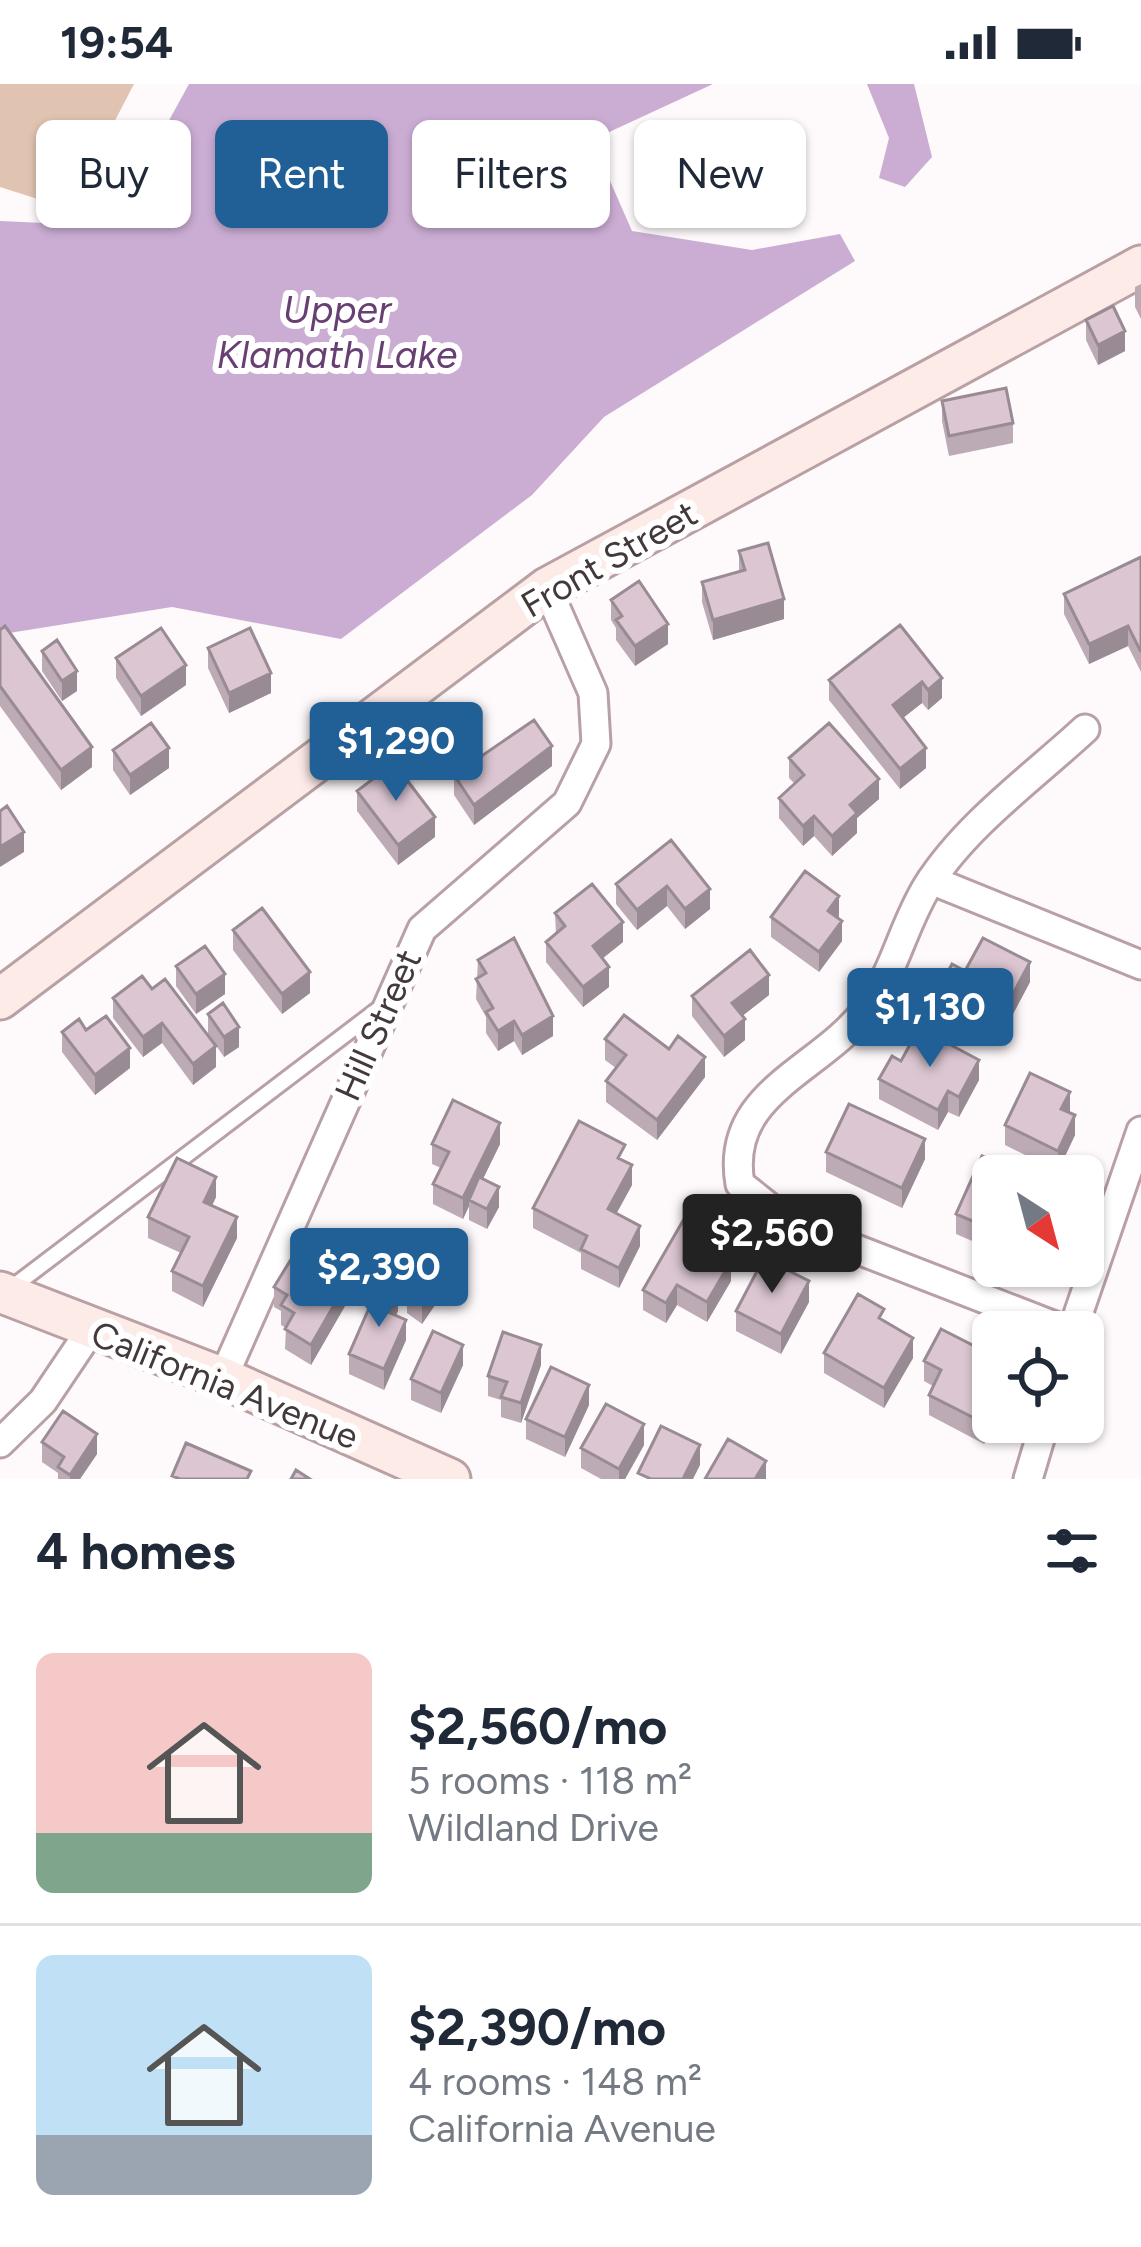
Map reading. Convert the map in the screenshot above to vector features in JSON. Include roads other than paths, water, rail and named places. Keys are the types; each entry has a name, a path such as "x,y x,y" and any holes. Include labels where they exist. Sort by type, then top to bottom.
{"street":[{"name":"Front Street","path":"0,999 547,588 1141,266"},
{"name":"Hill Street","path":"223,1378 422,929 567,803 596,744 593,693 547,588"},
{"path":"1017,1311 789,1223 740,1184 734,1152 745,1119 865,1012 891,970 908,920 931,880 960,845 1085,729"},
{"path":"931,880 1141,964"},
{"path":"1082,1311 1128,1218 1141,1131"},
{"name":"California Avenue","path":"0,1292 90,1331 223,1378 450,1479"},
{"path":"0,1443 43,1401 90,1331"},
{"path":"1028,1479 1039,1443"}],"lane":[{"path":"90,1331 7,1292 386,1003"}],"water":[{"name":"Upper Klamath Lake","path":"189,84 713,84 610,132 610,120 412,120 412,228 610,228 610,181 632,231 752,250 840,234 855,261 604,417 532,495 341,639 172,607 9,633 0,628 0,221 36,223 36,228 191,228 191,120 169,120"},
{"path":"867,84 914,84 932,157 905,187 879,178 889,138"}]}
